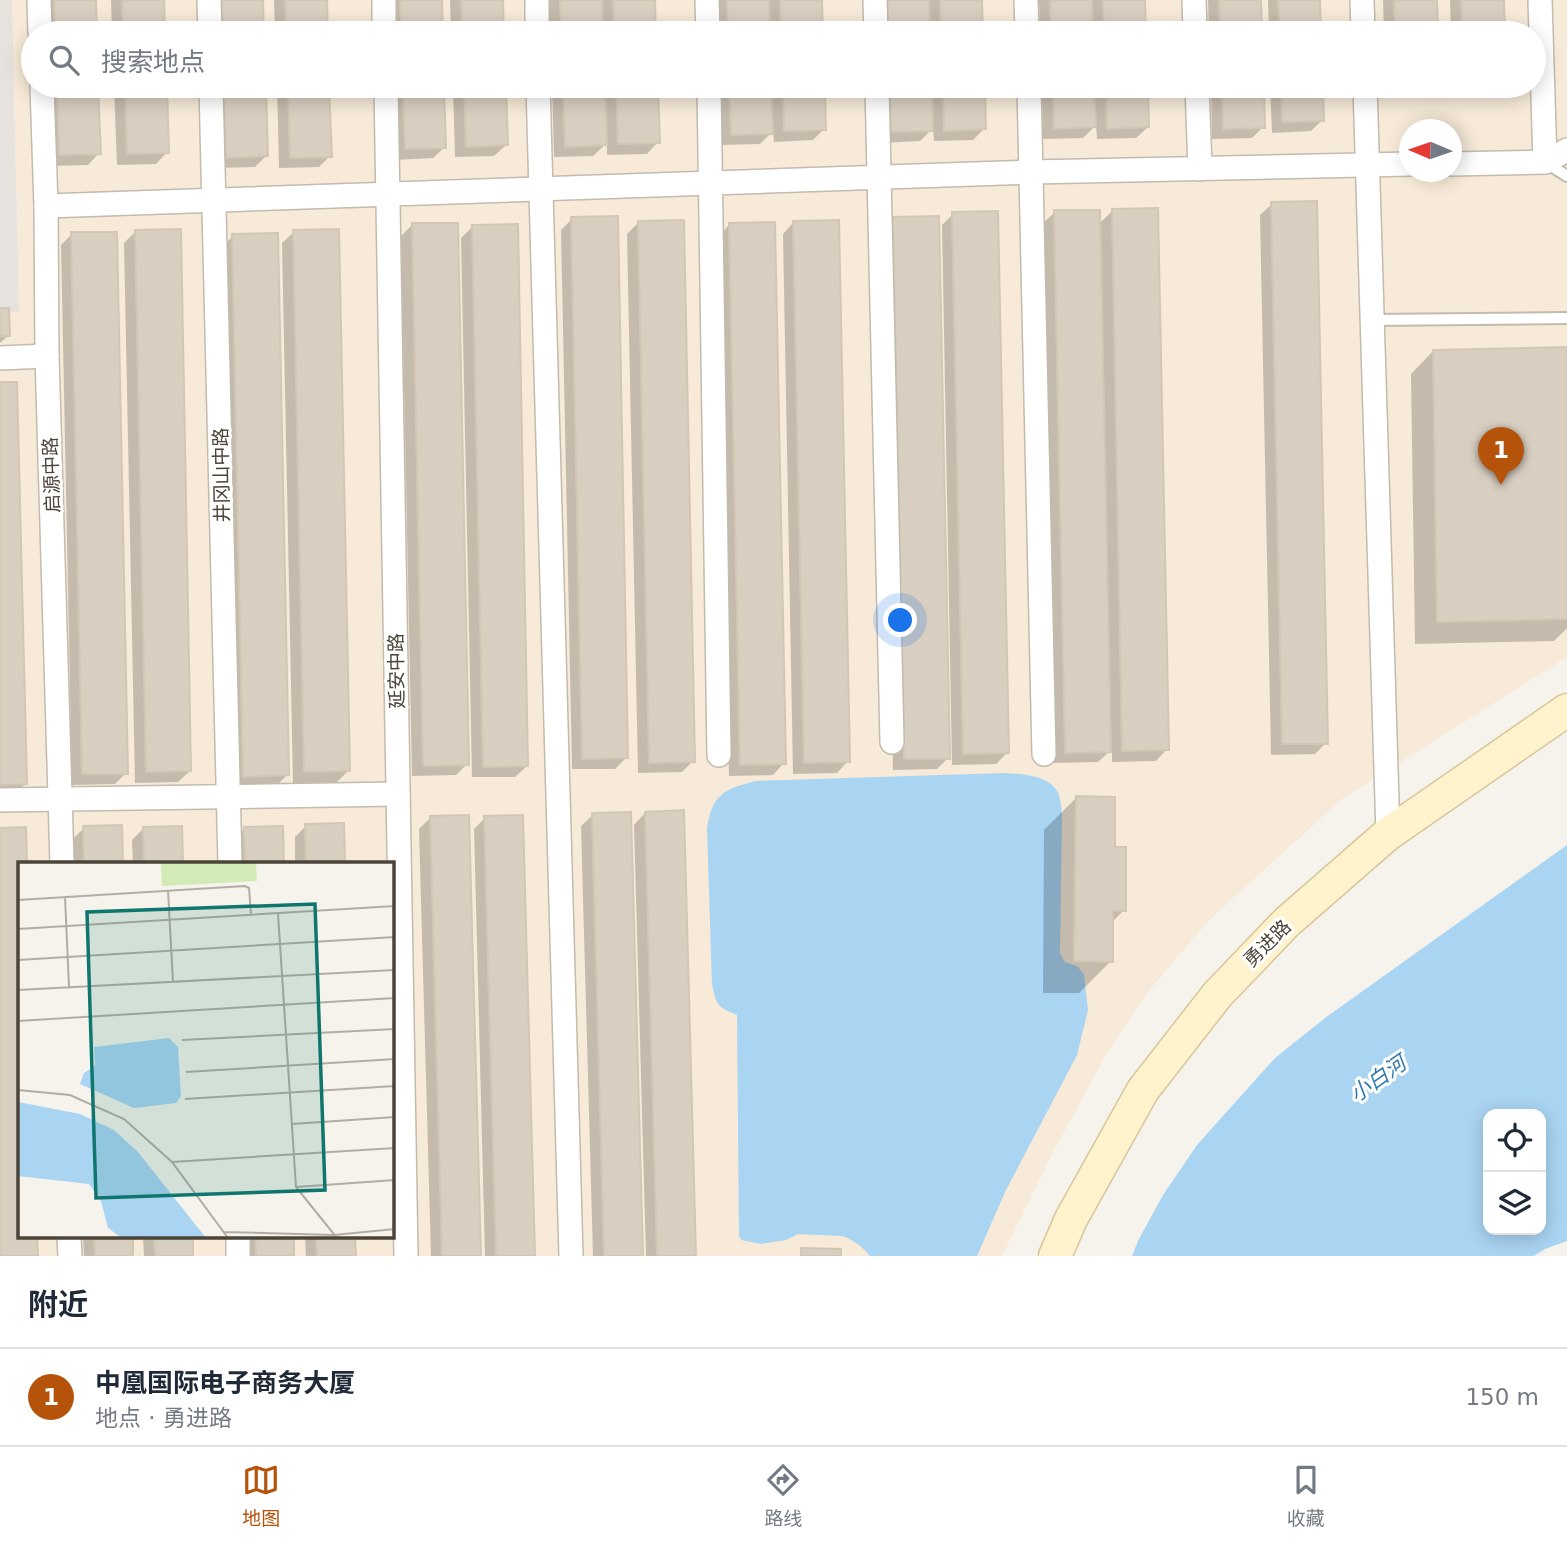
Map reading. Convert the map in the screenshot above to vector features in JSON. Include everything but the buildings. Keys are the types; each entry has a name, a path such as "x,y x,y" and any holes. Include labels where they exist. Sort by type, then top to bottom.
{"street":[{"path":"39,0 40,21"},
{"path":"209,0 210,21"},
{"path":"384,0 384,21"},
{"path":"537,0 537,21"},
{"path":"707,0 708,21"},
{"path":"875,0 876,21"},
{"path":"1026,0 1027,21"},
{"path":"1194,0 1195,21"},
{"path":"1362,0 1363,21"},
{"path":"1540,0 1541,21"},
{"name":"启源中路","path":"42,98 62,862"},
{"name":"井冈山中路","path":"211,98 230,862"},
{"name":"延安中路","path":"386,98 406,1256"},
{"path":"538,98 571,1256"},
{"path":"709,98 719,755"},
{"path":"877,98 892,741"},
{"path":"1029,98 1044,754"},
{"path":"1197,98 1200,169"},
{"path":"1365,98 1388,834"},
{"path":"1543,98 1545,162"},
{"path":"1462,164 1545,162 1567,150"},
{"path":"46,206 1032,172 1399,164"},
{"path":"0,358 47,356"},
{"name":"勇进路","path":"1055,1256 1071,1219 1143,1090 1217,995 1287,922 1388,834 1567,710"},
{"path":"0,800 398,794"},
{"path":"69,1238 70,1256"},
{"path":"238,1238 238,1256"}],"lane":[{"path":"1545,162 1567,176"},
{"path":"1372,320 1567,318"}],"shaded area":[{"path":"0,0 12,0 19,312 0,312"},
{"path":"12,0 1567,0 1567,657 1342,799 1209,920 1147,993 1106,1055 1053,1152 1002,1256 0,1256 0,312 19,311"}],"water":[{"path":"1004,773 1044,780 1054,787 1059,797 1062,815 1060,953 1065,962 1077,966 1084,974 1088,1010 1077,1055 1005,1192 977,1256 870,1256 850,1239 842,1236 798,1234 786,1240 761,1244 741,1240 737,1015 718,1004 712,984 707,828 716,801 727,791 755,781"},
{"name":"小白河","path":"1567,845 1567,1241 1534,1256 1132,1256 1163,1195 1197,1145 1275,1058 1325,1018"}],"place":[{"name":"中凰国际电子商务大厦","path":"1501,485"}]}
